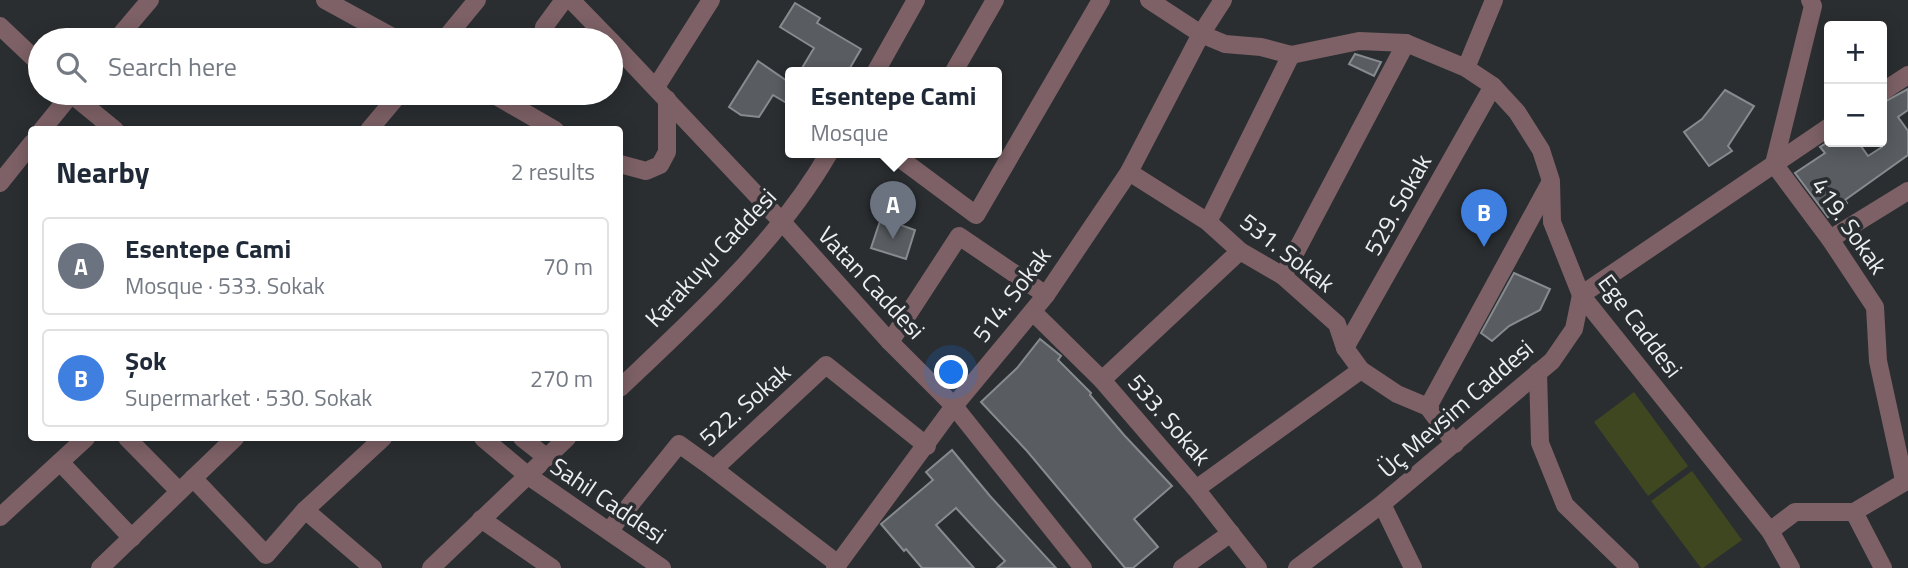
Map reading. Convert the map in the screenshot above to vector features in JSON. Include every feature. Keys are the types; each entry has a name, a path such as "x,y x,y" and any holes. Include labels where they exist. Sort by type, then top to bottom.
{"street":[{"path":"126,28 150,0"},
{"path":"325,0 376,28"},
{"path":"454,28 477,0"},
{"path":"544,28 564,0"},
{"name":"Vatan Caddesi","path":"571,0 589,7 602,28"},
{"path":"623,165 646,171 660,165 667,152 662,93 711,0"},
{"path":"878,67 916,0"},
{"path":"956,67 995,0"},
{"path":"905,158 976,215 1101,0"},
{"name":"Ege Caddesi","path":"1149,0 1201,34 1225,44 1261,47 1292,55 1359,41 1406,43 1466,68 1493,86 1517,112 1541,150 1551,181 1552,222 1581,295 1770,531 1791,568"},
{"name":"514. Sokak","path":"836,566 954,406 1046,295 1129,172 1201,34 1223,0"},
{"path":"1466,68 1494,0"},
{"path":"1774,164 1813,6 1811,0"},
{"path":"0,26 28,53"},
{"path":"1283,276 1406,43"},
{"name":"Vatan Caddesi","path":"623,54 783,223 890,342 954,406 1083,568"},
{"path":"1208,222 1292,55"},
{"path":"1887,89 1908,75"},
{"name":"529. Sokak","path":"1345,348 1493,86"},
{"path":"45,126 62,105"},
{"path":"85,105 110,126"},
{"path":"372,126 390,105"},
{"path":"512,105 548,126"},
{"path":"1581,295 1824,130"},
{"path":"0,183 28,148"},
{"name":"Karakuyu Caddesi","path":"623,385 783,223 826,158"},
{"name":"419. Sokak","path":"1774,164 1830,239 1875,307 1878,360 1906,480"},
{"name":"531. Sokak","path":"1129,172 1208,222 1240,251 1283,276 1337,324 1345,348 1361,370 1398,394 1428,407 1455,444"},
{"path":"1428,407 1551,181"},
{"path":"1830,239 1908,191"},
{"path":"890,342 959,236 1046,295"},
{"path":"1102,380 1240,251"},
{"name":"Üç Mevsim Caddesi","path":"1297,568 1382,504 1552,361 1574,330 1581,295"},
{"name":"533. Sokak","path":"1033,312 1102,380 1196,489 1258,568"},
{"name":"522. Sokak","path":"609,531 679,444 714,469 827,365 927,446"},
{"path":"1196,489 1361,370"},
{"path":"1538,372 1540,443 1565,505 1630,568"},
{"path":"0,517 83,441"},
{"path":"130,441 179,491"},
{"path":"107,566 232,441"},
{"path":"193,478 266,555 305,510 380,441"},
{"name":"Sahil Caddesi","path":"487,441 527,475 662,568"},
{"path":"526,441 546,457"},
{"path":"431,568 564,441"},
{"path":"60,462 132,538"},
{"path":"714,469 836,566"},
{"path":"1770,531 1795,512 1854,512 1906,480"},
{"path":"1382,504 1412,567"},
{"path":"305,510 373,568"},
{"path":"1854,512 1884,568"},
{"path":"481,519 552,568"},
{"path":"1182,568 1231,533"}],"green space":[{"path":"1634,392 1688,466 1648,496 1594,422"},
{"path":"1692,471 1742,540 1703,568 1651,501"}],"building":[{"path":"795,3 820,18 817,23 861,49 850,67 803,67 814,48 780,27"},
{"path":"1355,54 1381,62 1374,76 1349,64"},
{"path":"758,61 785,80 785,102 773,95 759,117 741,115 729,107"},
{"path":"1908,89 1908,110 1898,117 1908,131 1908,155 1845,200 1847,203 1828,217 1795,173 1825,153 1820,147 1824,144 1824,147 1862,147 1868,156 1882,147 1887,147 1887,100"},
{"path":"1725,90 1754,106 1728,146 1732,151 1709,166 1684,132 1702,119"},
{"path":"881,218 915,230 906,259 871,248"},
{"path":"1514,273 1550,289 1540,310 1509,326 1492,341 1481,333"},
{"path":"1040,339 1061,356 1058,360 1091,393 1124,435 1172,486 1134,519 1158,547 1133,568 1125,568 1027,451 981,402 1017,368"},
{"path":"952,450 1056,568 997,568 1005,561 956,508 936,525 974,568 922,568 906,549 904,551 881,524 933,480 926,472"}],"place":[{"name":"Esentepe Cami","path":"893,239"},
{"name":"Şok","path":"1484,247"}]}
